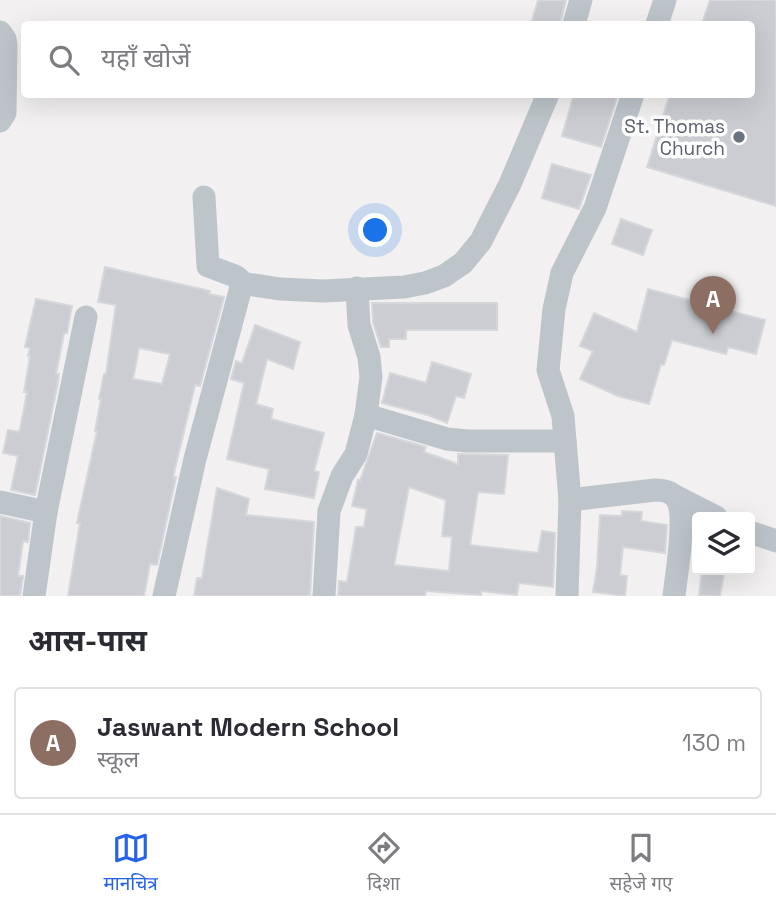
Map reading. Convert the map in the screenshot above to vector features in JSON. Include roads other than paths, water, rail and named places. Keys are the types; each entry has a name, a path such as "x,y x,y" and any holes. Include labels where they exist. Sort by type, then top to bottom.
{"street":[{"path":"575,21 581,0"},
{"path":"658,21 665,0"},
{"path":"0,32 6,45 5,113 0,121"},
{"path":"204,197 208,266 236,276 241,283 306,291 404,287 425,283 444,276 463,263 481,242 510,184 546,98"},
{"path":"568,596 570,500 563,416 548,370 557,290 562,273 595,208 632,98"},
{"path":"164,596 195,459 241,283"},
{"path":"324,596 329,511 342,476 356,454 366,415 371,365 359,325 357,288"},
{"path":"34,596 46,512 86,317"},
{"path":"366,415 447,439 565,441"},
{"path":"570,500 655,490 666,491 706,512"},
{"path":"674,596 681,519 680,504 675,496"},
{"path":"0,502 46,512"},
{"path":"755,534 776,541"}],"place":[{"name":"St. Thomas Church","path":"739,137"},
{"name":"Jaswant Modern School","path":"713,334"}]}
